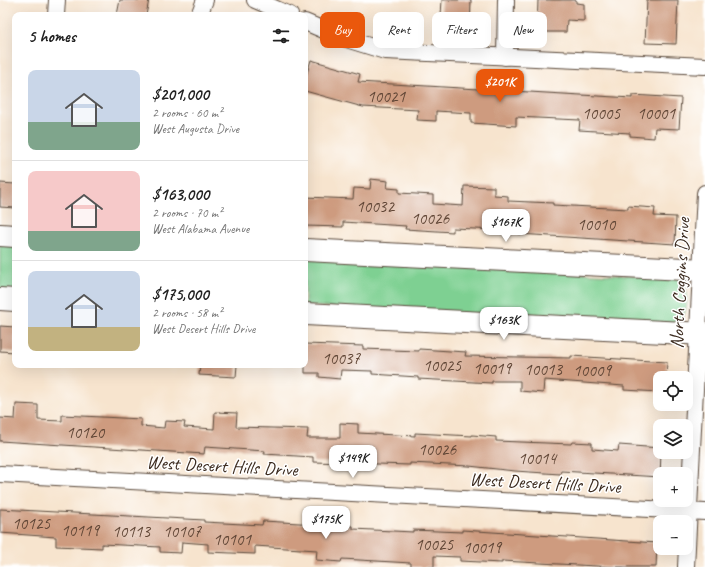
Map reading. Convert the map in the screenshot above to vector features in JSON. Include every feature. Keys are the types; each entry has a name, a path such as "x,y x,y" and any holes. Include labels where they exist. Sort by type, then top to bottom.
{"street":[{"path":"56,12 57,0"},
{"path":"200,12 205,0"},
{"path":"255,0 283,12"},
{"path":"505,57 506,0"},
{"path":"308,23 340,37 385,51 705,66"},
{"name":"North Coggins Drive","path":"686,567 701,334 705,193"},
{"path":"0,235 12,236"},
{"path":"308,250 703,270"},
{"path":"0,299 12,300"},
{"path":"308,314 701,334"},
{"name":"West Desert Hills Drive","path":"0,474 705,512"}],"green space":[{"path":"0,241 12,242 12,291 0,291"},
{"path":"308,257 681,279 686,289 687,302 684,315 678,324 308,306"}],"building":[{"path":"120,0 149,0 147,12 118,12"},
{"path":"442,0 471,0 471,12 441,12"},
{"path":"538,0 576,0 576,3 584,4 584,21 567,20 566,32 547,32 547,12 538,12"},
{"path":"647,0 678,0 676,44 645,43"},
{"path":"311,60 360,74 358,82 632,98 632,95 681,98 679,129 655,128 654,138 630,136 630,133 579,130 580,120 516,117 516,126 471,123 471,113 436,111 436,121 417,120 418,110 363,107 308,92 308,70"},
{"path":"371,179 388,181 387,188 399,189 399,193 433,195 433,204 463,206 464,186 494,187 494,195 508,196 508,201 628,209 628,206 655,208 654,216 676,217 675,244 519,234 519,231 453,228 453,232 405,229 406,226 343,222 343,227 308,226 308,197 353,199 354,188 370,189"},
{"path":"0,183 12,184 12,208 0,207"},
{"path":"0,326 12,327 12,352 0,351"},
{"path":"308,344 363,346 363,349 419,351 419,349 466,352 465,356 571,358 571,356 667,362 666,371 653,371 653,392 624,390 624,386 544,380 543,393 520,391 520,381 492,381 492,383 418,379 418,377 372,374 372,371 341,370 340,379 319,377 319,373 305,373 305,368 308,368"},
{"path":"200,368 237,368 236,377 199,375"},
{"path":"16,404 38,405 38,420 62,421 62,415 141,419 141,426 164,428 165,421 185,422 184,427 214,429 215,412 237,413 236,427 308,429 307,438 340,438 340,423 358,424 358,433 415,436 415,433 472,435 496,437 496,441 571,444 572,442 592,443 592,449 618,451 619,445 653,447 653,459 661,459 660,467 653,467 653,477 561,471 560,474 469,466 410,463 410,465 313,462 313,457 264,454 265,451 205,447 204,454 0,441 0,418 15,419"},
{"path":"0,509 204,520 204,522 262,525 263,521 353,526 353,529 413,532 413,530 462,532 462,530 653,543 653,555 656,555 656,567 615,567 502,561 502,563 460,561 460,557 434,556 434,567 411,567 411,563 342,559 341,562 316,560 317,550 255,546 255,554 208,552 208,544 182,542 181,553 160,552 160,547 102,544 102,548 56,546 56,537 0,533"}]}
